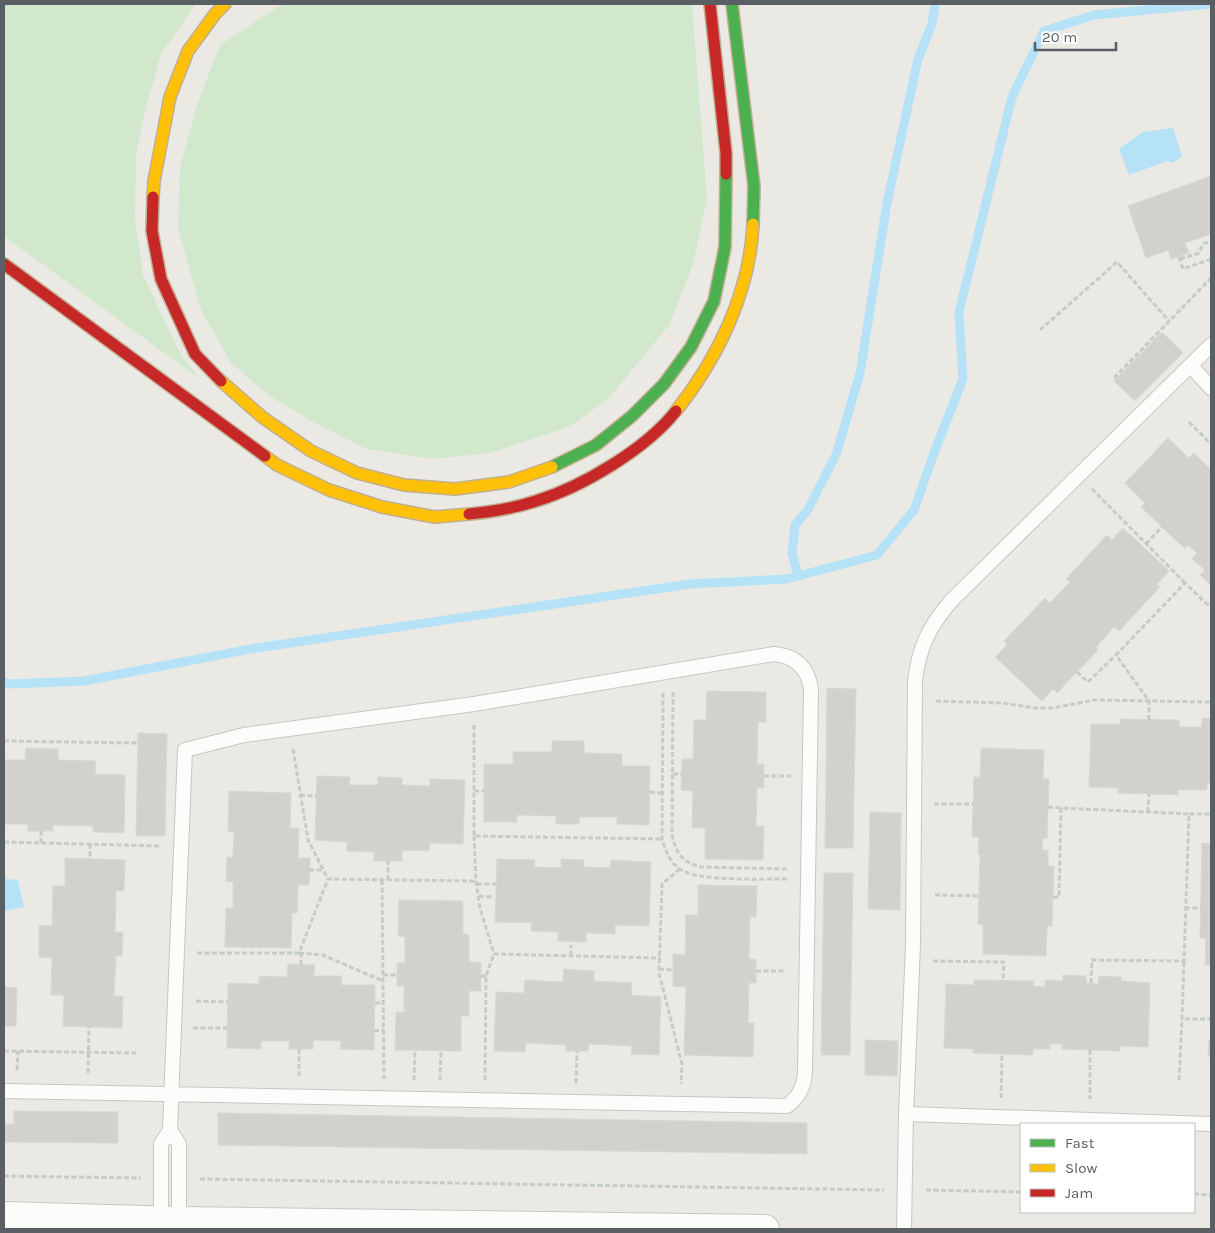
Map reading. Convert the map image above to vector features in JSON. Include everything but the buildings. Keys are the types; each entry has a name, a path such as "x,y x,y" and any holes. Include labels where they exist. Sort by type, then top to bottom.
{"highway":[{"path":"225,4 215,14 188,51 170,97 157,165 152,231 161,279 177,317 195,354 227,388 262,417 310,450 356,473 404,485 456,489 509,482 550,468 596,445 632,416 664,384 691,347 714,301 725,247 726,152 710,4"},
{"path":"4,264 276,465 329,490 382,507 435,517 489,512 537,501 588,479 629,454 668,421 697,385 721,341 743,288 752,238 754,186 732,4"}],"street":[{"path":"4,1216 307,1225 765,1229"}],"lane":[{"path":"904,1229 906,1114 913,960 914,701 918,660 925,638 936,618 951,601 1211,345"},
{"path":"1191,366 1211,388"},
{"path":"4,1091 171,1094 299,1097 384,1098 440,1100 786,1106 795,1100 805,1082 811,689 806,671 800,664 793,658 774,654 474,704 244,735 184,750 181,847 171,1094 170,1130 161,1144 170,1221"},
{"path":"906,1114 1181,1123"},
{"path":"1195,1123 1211,1124"}],"path":[{"path":"1211,241 1203,244 1199,254 1179,258 1183,269 1211,259"},
{"path":"1040,330 1116,262 1170,321"},
{"path":"1114,378 1211,278"},
{"path":"1189,422 1211,444"},
{"path":"1079,476 1185,583 1209,606 1211,604"},
{"path":"1146,544 1162,527"},
{"path":"1077,672 1088,682 1185,583"},
{"path":"1116,655 1149,701 1149,720"},
{"path":"667,672 673,774 672,835 675,848 685,860 702,867 808,875"},
{"path":"667,672 662,793 662,839 667,855 680,869 699,877 808,875"},
{"path":"914,701 1003,703 1035,708 1053,708 1094,700 1211,702"},
{"path":"474,704 474,836 478,896 494,954 486,976 485,1100"},
{"path":"290,729 308,840 328,879 300,953 300,965"},
{"path":"4,740 138,743"},
{"path":"673,774 682,774"},
{"path":"474,791 484,791"},
{"path":"650,792 662,793"},
{"path":"1148,812 1149,794"},
{"path":"300,796 317,796"},
{"path":"914,804 973,804"},
{"path":"1048,807 1211,814"},
{"path":"1053,897 1060,897 1061,808"},
{"path":"1179,1080 1188,814"},
{"path":"41,831 41,843"},
{"path":"474,836 662,839"},
{"path":"4,842 181,847"},
{"path":"90,844 90,859"},
{"path":"388,861 388,880"},
{"path":"680,869 662,884 659,969 682,1064 680,1104"},
{"path":"309,870 324,870"},
{"path":"328,879 496,884"},
{"path":"382,880 384,1098"},
{"path":"914,894 979,896"},
{"path":"478,896 492,897"},
{"path":"1186,908 1201,908"},
{"path":"571,945 571,956"},
{"path":"177,953 300,953 323,956 383,981"},
{"path":"494,954 660,958"},
{"path":"913,960 1004,962 1003,980"},
{"path":"1091,983 1092,960 1184,962"},
{"path":"659,969 673,970"},
{"path":"756,971 806,972"},
{"path":"383,975 397,975"},
{"path":"481,976 486,976"},
{"path":"175,1001 228,1002"},
{"path":"375,1002 384,1003"},
{"path":"1182,1019 1211,1019"},
{"path":"88,1093 89,1026"},
{"path":"174,1028 227,1028"},
{"path":"374,1030 384,1030"},
{"path":"299,1049 299,1097"},
{"path":"413,1099 415,1050"},
{"path":"1090,1050 1090,1120"},
{"path":"4,1051 136,1053"},
{"path":"440,1100 441,1051"},
{"path":"576,1051 576,1102"},
{"path":"1001,1116 1002,1054"},
{"path":"4,1176 146,1178"},
{"path":"199,1178 888,1190"},
{"path":"920,1190 1020,1192"},
{"path":"1195,1194 1211,1195"}],"green space":[{"path":"4,4 196,4 161,54 144,115 136,154 135,219 143,275 181,355 200,379 4,236"},
{"path":"283,4 692,4 707,199 693,264 669,325 609,398 569,427 490,453 434,459 366,449 315,423 271,397 231,363 201,310 178,228 180,167 197,105 220,45"}],"water":[{"path":"1173,128 1182,156 1173,163 1167,161 1129,175 1119,149 1143,132"},
{"path":"4,879 18,880 24,907 4,911"}],"waterway":[{"path":"798,576 792,553 795,525 807,511 836,455 860,373 887,203 918,59 932,24 935,4"},
{"path":"4,681 9,684 84,681 256,648 690,584 787,579 877,555 914,510 963,379 959,312 1012,97 1044,31 1094,15 1211,4"}],"traffic: fast":[{"path":"732,4 754,186 753,224"},
{"path":"552,467 596,445 632,416 664,384 691,347 714,301 725,247 726,174"}],"traffic: slow":[{"path":"153,197 154,181 170,97 188,51 215,14 225,4"},
{"path":"676,411 705,369 729,323 746,274 753,224"},
{"path":"221,381 262,417 311,451 357,473 404,485 455,489 509,482 552,467"},
{"path":"265,456 277,465 329,490 382,507 435,517 469,514"}],"traffic: jam":[{"path":"710,4 726,153 726,174"},
{"path":"153,197 152,231 161,279 195,354 221,381"},
{"path":"4,264 265,456"},
{"path":"469,514 520,506 554,495 573,486 612,465 631,452 648,439 676,411"}]}
